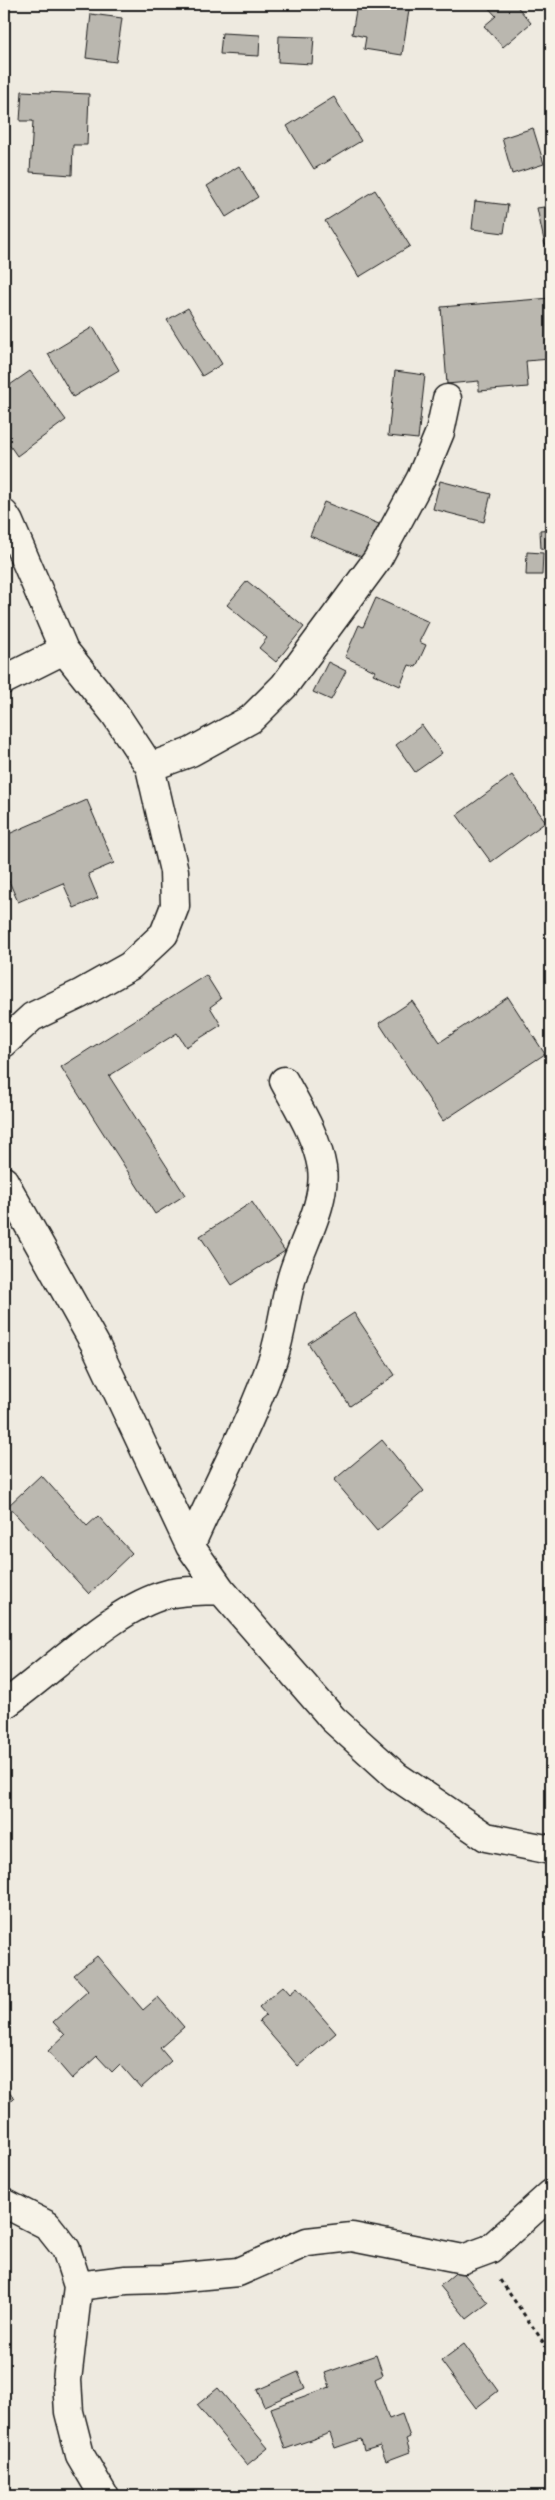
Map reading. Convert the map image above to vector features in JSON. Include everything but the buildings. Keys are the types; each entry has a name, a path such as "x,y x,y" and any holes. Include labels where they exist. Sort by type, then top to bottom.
{"street":[{"path":"150,767 191,752 251,719 284,686 377,560 421,478 440,432 447,399"},
{"path":"4,514 64,650 115,714 150,767 174,871 175,906 164,934 130,966 80,994 32,1017 4,1043"},
{"path":"4,680 64,650"},
{"path":"190,1546 249,1419 274,1357 292,1277 311,1228 320,1191 322,1169 312,1133 284,1081"},
{"path":"4,1181 95,1344 190,1546 221,1590 333,1719 396,1776 486,1838 551,1850"},
{"path":"4,1705 27,1690 112,1622 141,1604 168,1593 221,1590"},
{"path":"78,2286 126,2280 163,2279 238,2272 307,2242 352,2237 463,2259 490,2249 551,2194"},
{"path":"4,2203 47,2224 66,2249 78,2286 67,2380 69,2412 80,2455 104,2496"}],"path":[{"path":"482,2252 509,2296 551,2353"}]}
